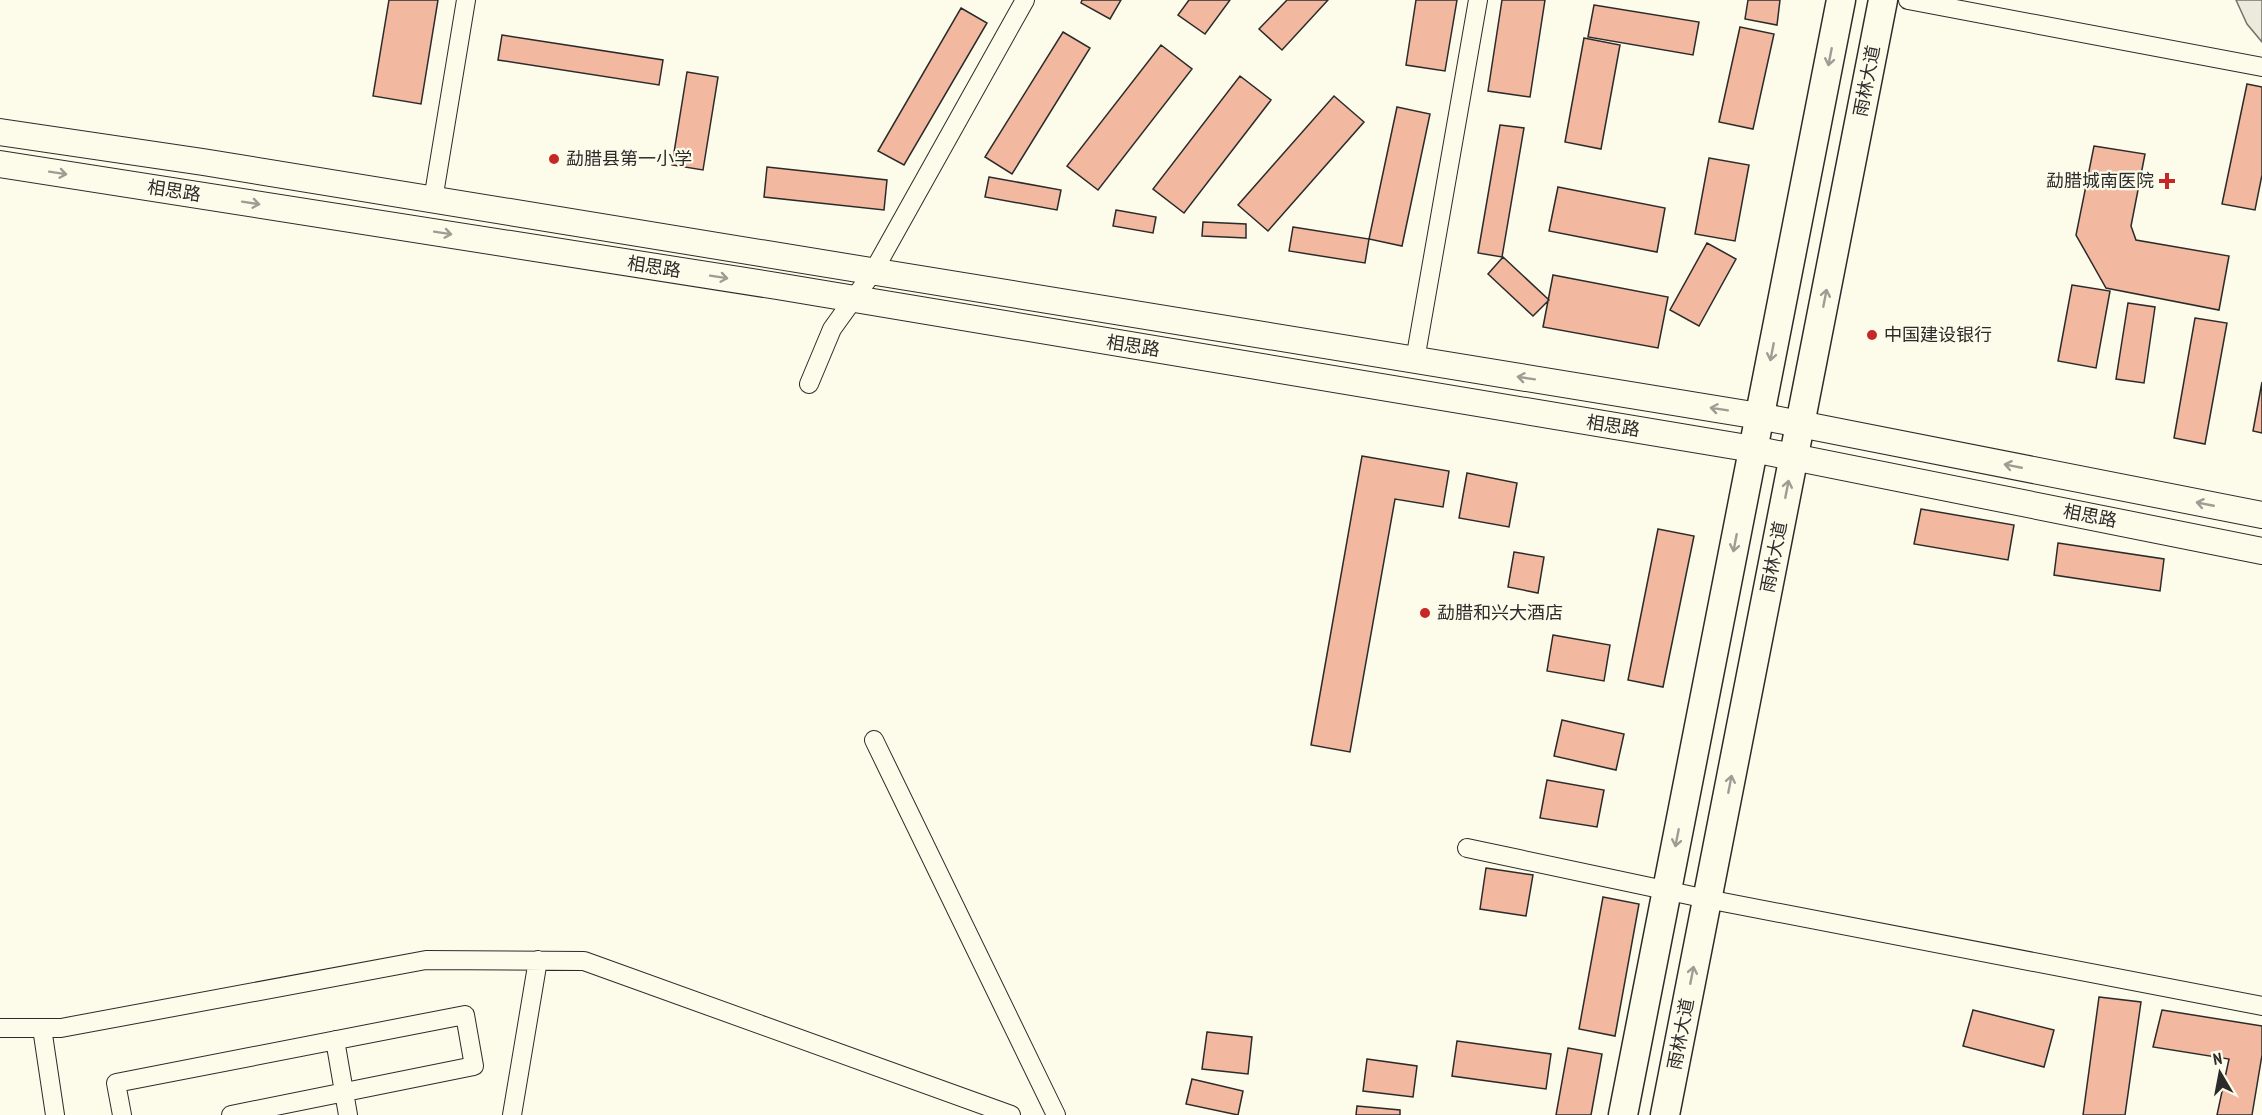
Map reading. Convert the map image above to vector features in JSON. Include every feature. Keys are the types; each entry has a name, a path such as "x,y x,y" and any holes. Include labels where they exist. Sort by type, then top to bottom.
{"highway":[{"path":"1623,1115 1841,0"},
{"name":"雨林大道","path":"1665,1115 1883,0"}],"main road":[{"name":"相思路","path":"0,132 203,162 1759,416 2262,515"},
{"name":"相思路","path":"0,164 853,299 1753,449 2262,551"}],"street":[{"path":"433,200 466,0"},
{"path":"809,384 832,329 873,272 1025,0"},
{"path":"1415,360 1478,0"},
{"path":"1908,0 2262,67"},
{"path":"874,740 1056,1115"},
{"path":"1467,848 1707,899 2262,1006"},
{"path":"0,1028 61,1028 426,960 584,961 1011,1115"},
{"path":"512,1115 538,960"},
{"path":"122,1115 116,1083 465,1015 474,1066 231,1115"},
{"path":"42,1028 55,1115"},
{"path":"335,1040 348,1115"}],"shaded area":[{"path":"2236,0 2262,0 2262,42 2247,24"}],"building":[{"path":"389,0 438,0 421,104 373,96"},
{"path":"1082,0 1121,0 1110,19 1081,3"},
{"path":"1189,0 1230,0 1205,34 1178,15"},
{"path":"1287,0 1328,0 1282,50 1259,29"},
{"path":"1416,0 1457,0 1445,71 1406,65"},
{"path":"1502,0 1545,0 1530,97 1488,91"},
{"path":"1748,0 1780,0 1777,25 1745,19"},
{"path":"1594,5 1699,22 1693,55 1588,37"},
{"path":"961,8 987,23 904,165 878,151"},
{"path":"1740,27 1774,34 1753,129 1719,122"},
{"path":"1063,32 1090,48 1012,174 985,157"},
{"path":"502,35 663,60 659,85 498,60"},
{"path":"1584,38 1620,45 1601,149 1565,142"},
{"path":"1161,45 1192,69 1098,190 1067,166"},
{"path":"687,72 718,77 703,170 672,165"},
{"path":"1240,76 1271,100 1184,213 1153,189"},
{"path":"2247,84 2262,87 2262,175 2255,210 2222,204"},
{"path":"1334,96 1364,122 1268,231 1238,205"},
{"path":"1397,107 1430,114 1402,246 1369,239"},
{"path":"1500,125 1524,128 1502,257 1478,253"},
{"path":"2094,146 2145,154 2131,226 2136,240 2229,256 2219,310 2106,288 2076,235"},
{"path":"1709,158 1749,165 1735,241 1695,234"},
{"path":"767,167 887,180 884,210 764,197"},
{"path":"989,177 1061,190 1057,210 985,197"},
{"path":"1558,187 1665,208 1657,252 1549,231"},
{"path":"1116,210 1156,217 1153,233 1113,226"},
{"path":"1203,222 1246,224 1246,238 1202,236"},
{"path":"1293,227 1369,239 1365,263 1289,251"},
{"path":"1707,243 1736,259 1699,326 1670,310"},
{"path":"1503,257 1549,300 1533,316 1488,274"},
{"path":"1553,275 1668,297 1658,348 1543,327"},
{"path":"2072,285 2110,291 2096,368 2058,361"},
{"path":"2128,303 2155,307 2144,383 2116,379"},
{"path":"2195,318 2227,323 2205,444 2174,438"},
{"path":"2262,382 2262,433 2253,431"},
{"path":"1362,456 1449,471 1443,507 1395,499 1350,752 1311,745"},
{"path":"1467,473 1517,483 1509,527 1459,518"},
{"path":"1921,509 2014,525 2008,560 1914,544"},
{"path":"1658,529 1694,536 1663,687 1628,680"},
{"path":"2058,543 2164,559 2160,591 2054,575"},
{"path":"1514,552 1544,557 1538,593 1508,587"},
{"path":"1553,635 1610,645 1604,681 1547,671"},
{"path":"1562,720 1624,734 1616,770 1554,756"},
{"path":"1547,780 1604,790 1597,827 1540,818"},
{"path":"1486,868 1533,875 1526,916 1480,909"},
{"path":"1603,897 1639,904 1615,1036 1579,1029"},
{"path":"2099,997 2141,1002 2125,1115 2083,1115"},
{"path":"1973,1010 2054,1030 2044,1067 1963,1046"},
{"path":"2162,1010 2262,1026 2262,1055 2252,1115 2217,1115 2229,1059 2153,1047"},
{"path":"1207,1032 1252,1037 1248,1074 1202,1069"},
{"path":"1457,1041 1551,1054 1546,1089 1452,1076"},
{"path":"1568,1048 1602,1054 1591,1115 1556,1115"},
{"path":"1367,1059 1417,1066 1413,1097 1363,1091"},
{"path":"1192,1079 1243,1091 1238,1115 1186,1104"},
{"path":"1357,1106 1400,1110 1400,1115 1356,1115"}],"place":[{"name":"勐腊县第一小学","path":"554,159"},
{"name":"勐腊城南医院","path":"2167,181"},
{"name":"中国建设银行","path":"1872,335"},
{"name":"勐腊和兴大酒店","path":"1425,613"}]}
